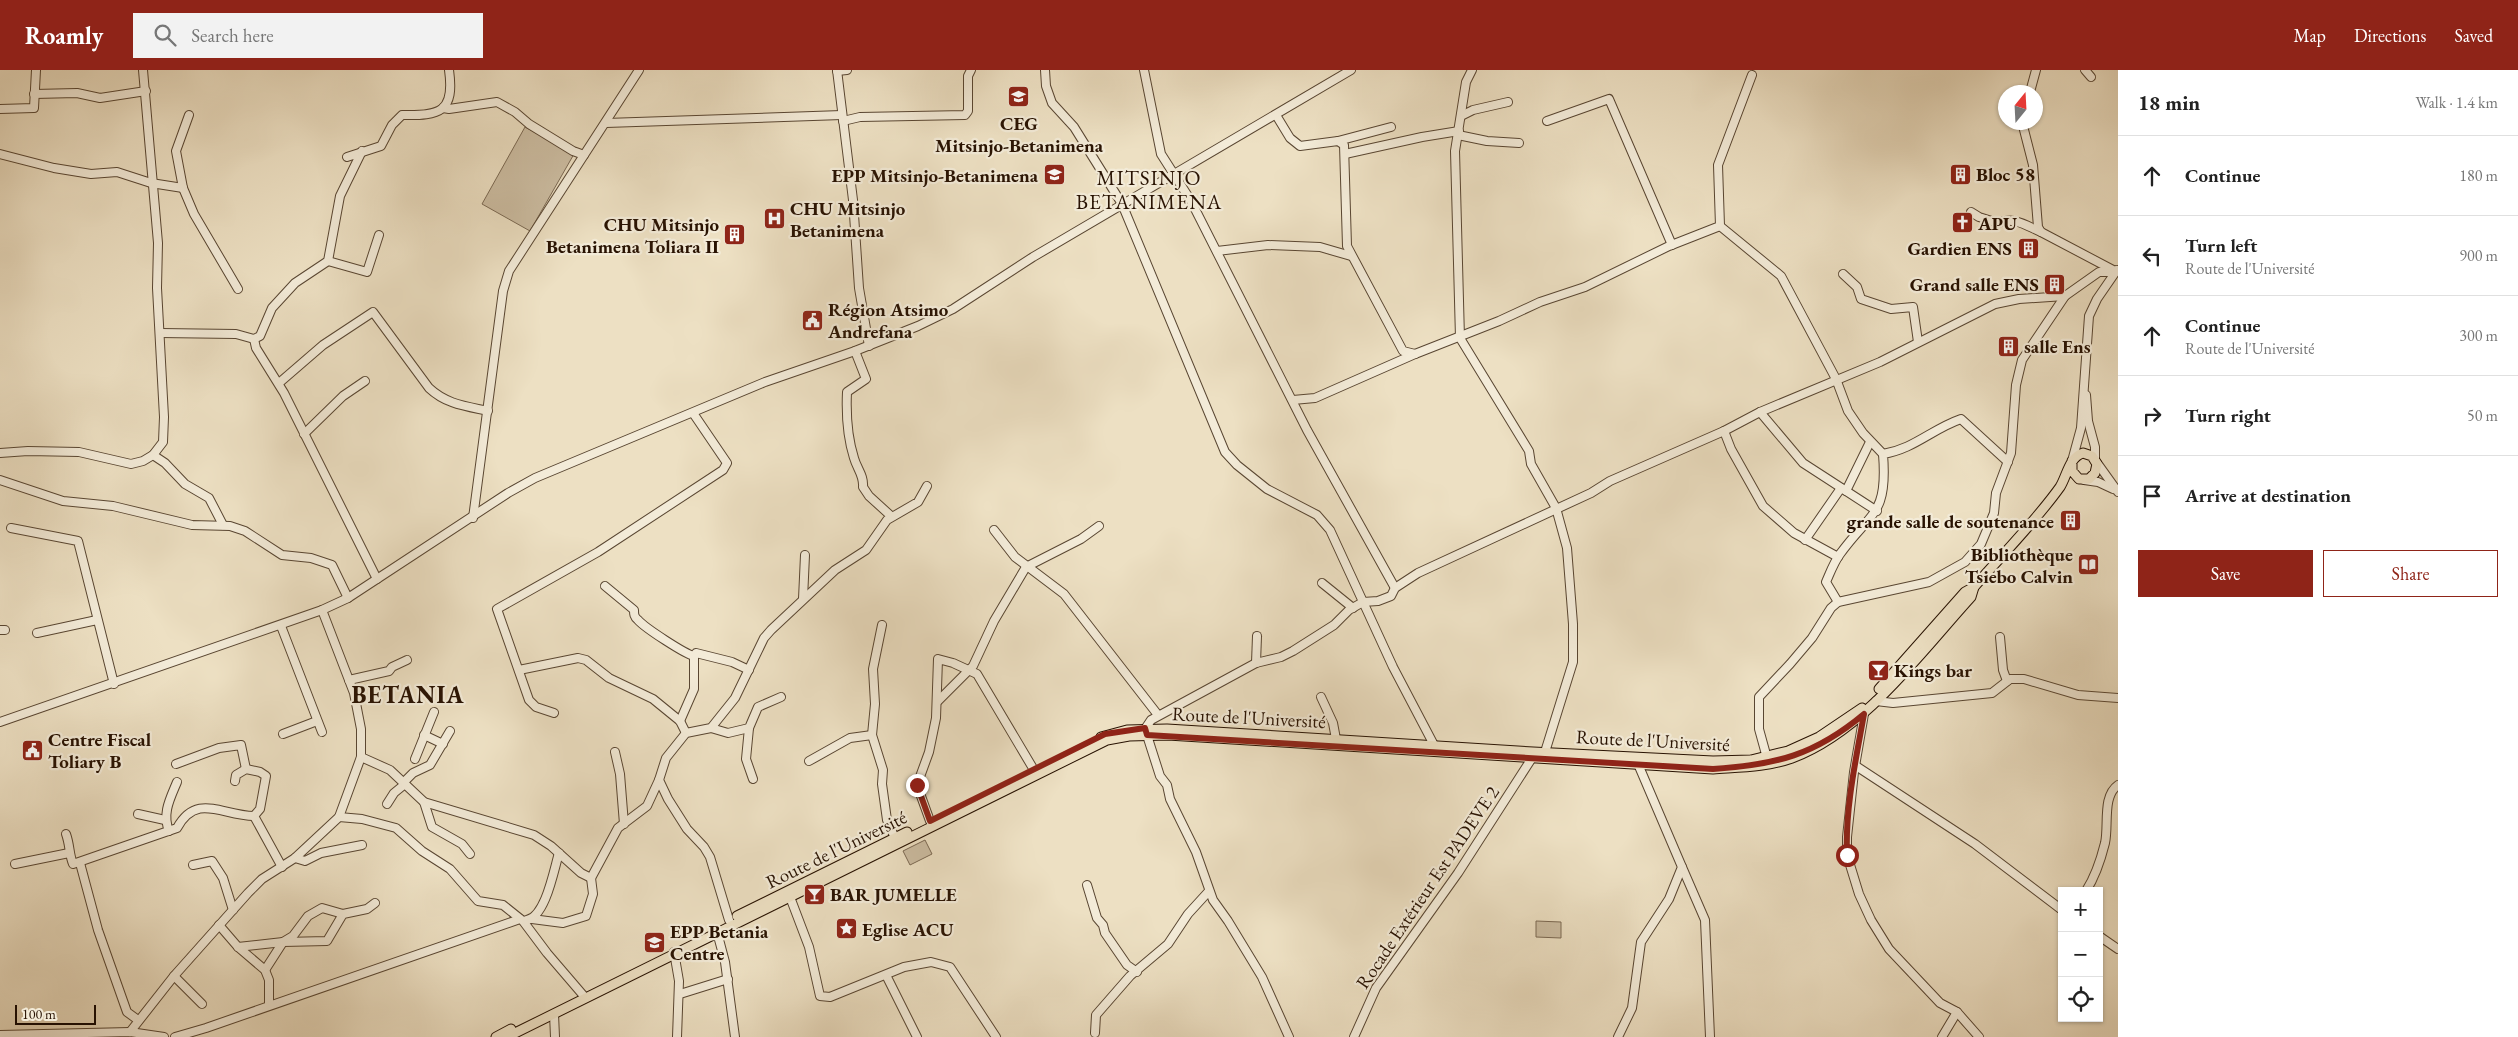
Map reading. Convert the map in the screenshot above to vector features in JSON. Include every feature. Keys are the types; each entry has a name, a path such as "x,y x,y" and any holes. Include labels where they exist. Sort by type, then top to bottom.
{"main road":[{"path":"2060,486 2084,480 2095,473 2095,460 2083,454 2072,461 2071,466 2074,476 2084,480"},
{"name":"Route de l'Université","path":"496,1037 1105,734 1146,732 1200,735 1713,769 1768,764 1792,758 1845,730 1864,714 1971,597 1974,588 2060,486 2072,461"},
{"name":"Route de l'Université","path":"1200,735 1336,739 1713,761 1767,758 1819,737 1862,708 1965,592 1974,588"},
{"name":"Route de l'Université","path":"507,1037 674,952 790,897 1107,740 1146,732"}],"street":[{"path":"0,109 32,110 36,70"},
{"path":"0,454 28,451 79,452 131,464 143,462 153,455 163,442 164,417 157,288 158,243 156,210 151,184 146,91 143,70"},
{"path":"443,108 452,93 449,70"},
{"path":"847,70 837,70 859,288 869,346"},
{"path":"606,123 964,115 968,111 968,76 971,70"},
{"path":"1045,70 1046,86 1052,103 1074,127 1122,204 1225,452 1267,489 1317,515 1330,530 1392,667 1434,745"},
{"path":"1144,70 1161,154 1191,201 1307,430 1395,588"},
{"path":"0,722 281,626 322,610 348,598 473,518 508,493 535,478 765,382 869,346 918,326 953,309 1033,257 1173,172 1276,115 1351,70"},
{"path":"1472,70 1466,82 1455,172 1461,303 1460,338 1529,451 1531,464 1556,508 1567,548 1574,646 1573,662 1544,752"},
{"path":"2032,85 2036,70"},
{"path":"2085,70 2091,77"},
{"path":"473,518 503,291 509,271 606,123 636,71"},
{"path":"1752,75 1718,165 1720,226 1781,276 1836,379 1848,412 1870,442 1883,454 1883,494 1876,511 1838,557 1826,582 1838,602"},
{"path":"34,94 77,93 90,98 100,98 146,91"},
{"path":"1547,121 1609,99 1672,245"},
{"path":"347,157 381,146 392,124 402,115 423,115 443,108 448,109 496,102 516,112 529,124 573,151 584,155"},
{"path":"1463,115 1473,110 1508,102"},
{"path":"1276,115 1290,138 1300,146 1338,141 1391,127"},
{"path":"189,116 176,151 183,188 194,214 238,289"},
{"path":"2024,130 2031,157 2038,227 2041,232"},
{"path":"1345,154 1422,137 1459,134 1487,141 1520,143"},
{"path":"1338,141 1344,144 1345,154 1347,246 1403,350 1415,354"},
{"path":"254,339 264,331 272,308 295,283 328,261 340,196 362,151"},
{"path":"0,154 54,168 91,174 117,172 151,184 183,188"},
{"path":"1971,212 1979,217 1998,223 2006,219 2012,220 2041,232 2117,270"},
{"path":"1293,400 1315,398 1415,354 1460,338 1540,302 1585,287 1672,245 1720,226"},
{"path":"328,261 367,272 379,235"},
{"path":"1217,251 1268,245 1311,247 1351,256"},
{"path":"1767,758 1759,729 1759,697 1812,638 1831,608 1838,602 1929,582 1965,562 1981,544 1994,513 1996,493 2011,453 2016,385 2022,360 2065,296 2099,272 2117,270"},
{"path":"2072,461 2081,428 2089,316 2097,299 2117,270"},
{"path":"1843,274 1857,287 1861,299 1891,308 1913,307 1918,342"},
{"path":"1289,1037 1262,977 1209,891 1196,852 1170,799 1167,785 1160,776 1146,732 1158,715 1256,663 1282,657 1293,651 1334,625 1353,608 1363,602 1378,601 1391,596 1395,588 1418,573 1760,412 1880,362 1918,342 1960,324 1995,304 2019,299 2065,296"},
{"path":"279,384 328,341 372,312 429,388 438,397 447,402 488,411"},
{"path":"160,333 236,334 254,339"},
{"path":"254,339 256,348 279,384 377,580"},
{"path":"855,351 866,379 847,392 846,414 854,460 864,480 863,487 868,496 891,516"},
{"path":"304,434 343,396 365,381"},
{"path":"2084,382 2088,421 2096,447 2095,460 2118,492"},
{"path":"1760,412 1803,462 1876,511"},
{"path":"554,713 536,707 529,700 497,609 598,552 723,470 727,463 694,413"},
{"path":"1883,454 1904,450 1944,425 1961,419 2008,462"},
{"path":"1724,430 1731,449 1763,506 1794,533 1838,557"},
{"path":"1805,540 1843,490 1870,442"},
{"path":"153,455 165,463 185,484 209,498 223,525"},
{"path":"0,480 63,501 113,506 192,525 223,525 245,531 282,555 311,558 332,565 348,598"},
{"path":"2084,480 2098,482 2118,492"},
{"path":"711,728 734,698 764,638 835,570 866,550 891,516 918,502 927,486"},
{"path":"938,701 969,669 994,621 1026,567 1081,539 1098,526"},
{"path":"11,528 78,541 114,684"},
{"path":"994,530 1015,558 1064,594 1158,715"},
{"path":"803,599 805,555"},
{"path":"1322,583 1353,608"},
{"path":"604,586 634,610 634,616 639,622 676,646 681,652 694,656 696,653 723,659 749,670"},
{"path":"130,1032 174,976 262,879 295,858 340,817 361,757 361,729 349,680 322,610"},
{"path":"37,633 98,620"},
{"path":"882,625 873,669 875,704 872,736 883,770 882,784 887,820 895,838"},
{"path":"281,626 322,732"},
{"path":"1256,663 1257,636"},
{"path":"2000,637 2003,670 2007,681"},
{"path":"680,721 694,690 694,656"},
{"path":"930,821 917,785 931,744 938,701 938,659 969,669 977,674 1034,770"},
{"path":"349,680 389,671 392,667 407,660"},
{"path":"519,670 572,660 586,660 609,678 652,699 680,721 686,734"},
{"path":"1876,701 1893,703 1992,693 2007,681 2024,679 2078,695 2118,698"},
{"path":"753,779 746,759 749,728 758,707 781,697"},
{"path":"1321,697 1333,723 1336,739"},
{"path":"415,759 434,712"},
{"path":"1864,714 1846,837 1848,857 1859,894 1871,920 1889,949 1940,1003 1957,1012 1979,1037"},
{"path":"283,734 317,721"},
{"path":"175,1037 522,920 532,919 563,923 586,916 593,894 591,878 606,849 618,828 650,802 666,758 686,734 711,728 728,733 749,728"},
{"path":"387,804 394,793 413,772 430,765 450,731"},
{"path":"424,735 443,744"},
{"path":"809,761 850,738 872,736"},
{"path":"176,764 219,748 241,745 246,769"},
{"path":"615,752 620,774 624,824"},
{"path":"361,757 390,770 424,802 534,834 559,853 573,868 591,878"},
{"name":"Rocade Extérieur Est PADEVE 2","path":"1354,1037 1376,988 1458,873 1532,758"},
{"path":"1638,764 1706,920 1710,1037"},
{"path":"1856,766 1975,844 2058,907"},
{"path":"235,781 236,774 246,769 260,772 266,776 260,809 254,816"},
{"path":"659,780 668,799 687,829 704,847 710,857 729,920"},
{"path":"169,830 165,820 176,782"},
{"path":"2089,887 2093,880 2104,845 2108,824 2108,802 2112,789 2118,784"},
{"path":"424,802 432,827 462,844 470,854"},
{"path":"66,834 73,864 80,864 177,828 190,810 197,809 254,816"},
{"path":"138,814 165,820"},
{"path":"254,816 282,867"},
{"path":"340,817 371,821 396,828 422,851 450,869 478,901 503,905 522,920 547,954 583,994"},
{"path":"295,858 305,861 321,854 362,846"},
{"path":"15,864 69,853"},
{"path":"532,919 544,904 559,853"},
{"path":"193,865 212,861 223,878 233,910"},
{"path":"80,864 98,930 127,1012 138,1020"},
{"path":"1618,1037 1632,1008 1641,942 1669,899 1682,867"},
{"path":"1086,885 1097,918 1103,925 1105,933 1127,965 1137,972"},
{"path":"1095,1036 1096,1015 1130,976 1168,944 1196,903 1209,891"},
{"path":"790,897 809,947 820,996 830,997 872,978 886,975 904,967 931,962 950,967 996,1037"},
{"path":"265,970 283,942 293,936 308,916 322,908 343,914 367,909 375,903"},
{"path":"238,948 283,942 327,941 343,914"},
{"path":"219,925 238,948 265,970 269,980 269,1005"},
{"path":"717,932 728,979 736,1037"},
{"path":"2103,939 2118,950"},
{"path":"674,952 678,966 680,994 677,1037"},
{"path":"886,975 917,1037"},
{"path":"174,976 202,1004"},
{"path":"680,994 728,979"},
{"path":"1942,1037 1957,1012"},
{"path":"554,1014 555,1037"},
{"path":"0,1035 51,1036 130,1032 164,1037"}],"shaded area":[{"path":"525,127 574,154 530,231 482,204"},
{"path":"925,840 932,854 910,865 903,851"},
{"path":"1536,921 1561,922 1561,938 1536,937"}],"place":[{"name":"CEG Mitsinjo-Betanimena","path":"1019,97"},
{"name":"Bloc 58","path":"1960,174"},
{"name":"EPP Mitsinjo-Betanimena","path":"1054,175"},
{"name":"CHU Mitsinjo Betanimena","path":"774,219"},
{"name":"APU","path":"1962,223"},
{"name":"CHU Mitsinjo Betanimena Toliara II","path":"735,235"},
{"name":"Gardien ENS","path":"2028,248"},
{"name":"Grand salle ENS","path":"2055,284"},
{"name":"Région Atsimo Andrefana","path":"812,320"},
{"name":"salle Ens","path":"2008,346"},
{"name":"grande salle de soutenance","path":"2070,521"},
{"name":"Bibliothèque Tsiebo Calvin","path":"2089,565"},
{"name":"Kings bar","path":"1878,670"},
{"name":"Centre Fiscal Toliary B","path":"32,750"},
{"name":"BAR JUMELLE","path":"814,894"},
{"name":"Eglise ACU","path":"846,929"},
{"name":"EPP Betania Centre","path":"654,942"}],"district":[{"name":"MITSINJO BETANIMENA","path":"1149,190"},
{"name":"BETANIA","path":"408,695"}],"route":[{"path":"917,785 930,821 1105,734 1145,728 1147,735 1713,769 1752,767 1792,758 1845,730 1864,714 1856,758 1846,837 1847,855"}]}
